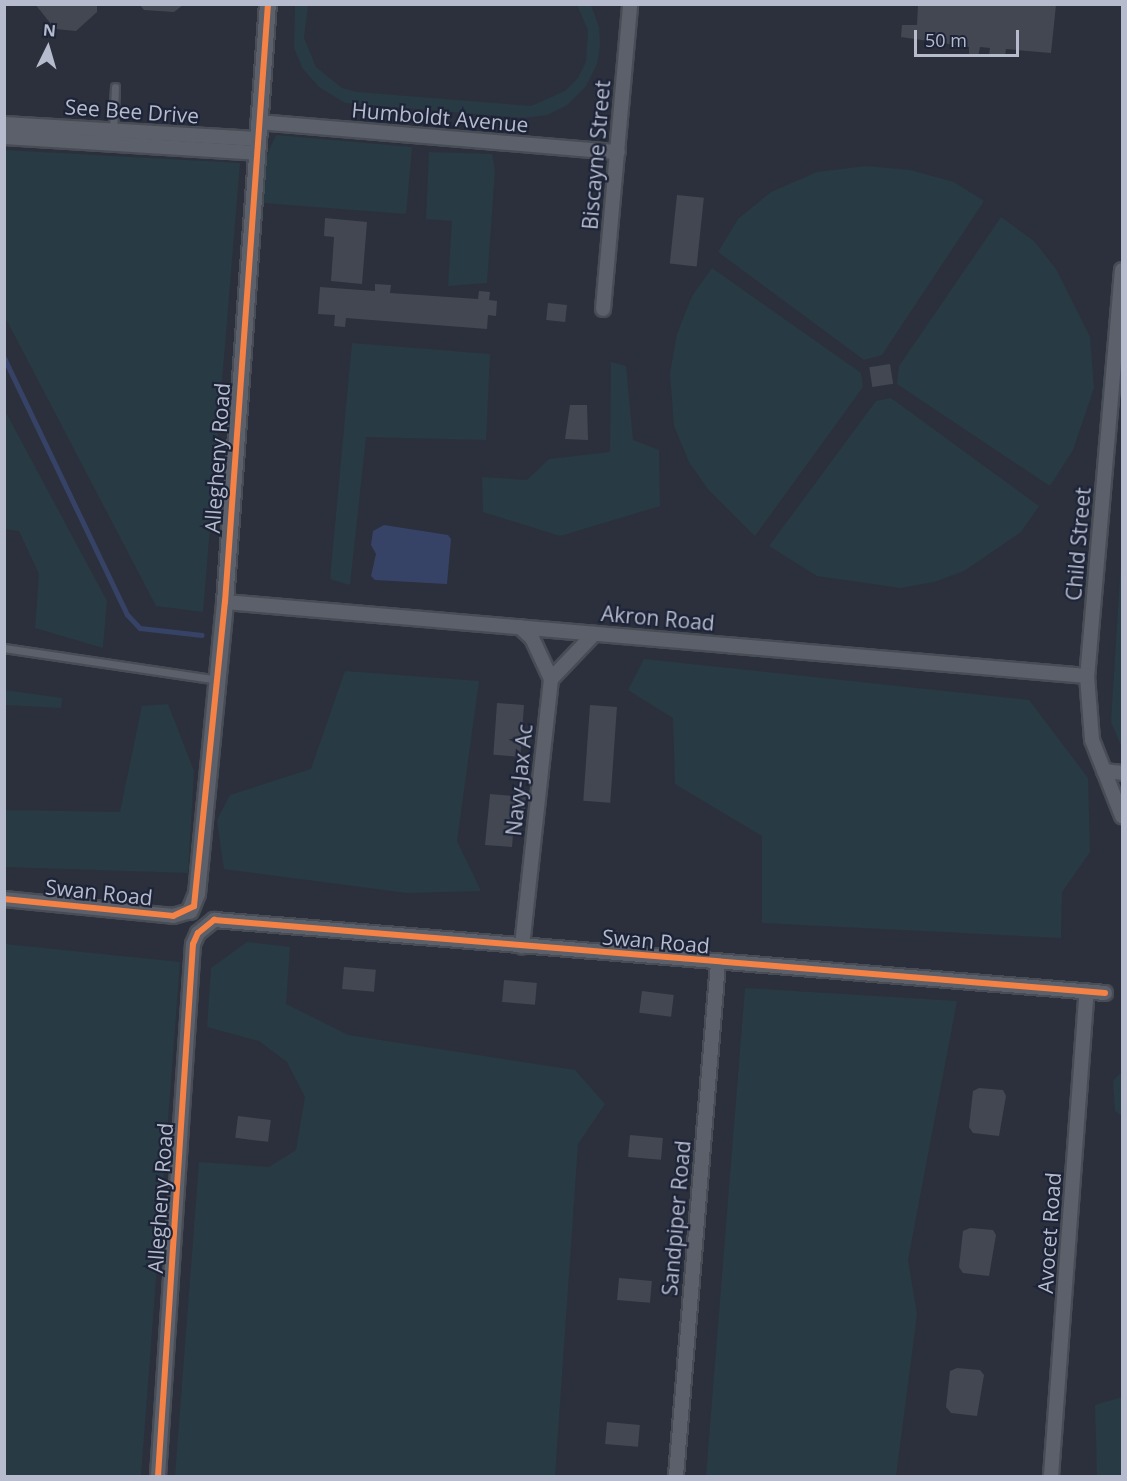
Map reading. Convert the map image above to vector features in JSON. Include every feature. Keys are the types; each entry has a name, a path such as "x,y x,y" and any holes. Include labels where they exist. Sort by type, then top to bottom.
{"street":[{"name":"Allegheny Road","path":"190,911 197,894 225,602 268,4"},
{"name":"Biscayne Street","path":"603,309 630,4"},
{"name":"Humboldt Avenue","path":"258,122 618,152"},
{"name":"See Bee Drive","path":"4,124 113,137 256,146"},
{"name":"See Bee Drive","path":"4,137 113,137"},
{"name":"Child Street","path":"1122,270 1087,676 1092,740 1122,816"},
{"name":"Akron Road","path":"225,602 1087,676"},
{"path":"520,627 532,638 551,679 594,634"},
{"name":"Navy-Jax Ac","path":"522,946 551,679"},
{"path":"1104,771 1122,773"},
{"name":"Swan Road","path":"4,899 173,916 190,911"},
{"name":"Swan Road","path":"206,925 224,919 718,963 1105,993"},
{"name":"Allegheny Road","path":"158,1476 194,944 206,925"},
{"name":"Sandpiper Road","path":"676,1476 718,963"},
{"name":"Avocet Road","path":"1051,1476 1087,992"}],"lane":[{"path":"113,137 115,87"},
{"path":"4,648 217,680"}],"shaded area":[{"path":"295,5 308,5 304,38 316,67 342,88 357,92 531,106 565,91 578,78 586,62 588,30 577,5 591,5 599,27 600,45 597,64 586,86 567,105 547,115 524,118 345,103 319,87 303,69 294,48"},
{"path":"276,135 412,147 406,214 263,203 267,155"},
{"path":"5,150 240,163 203,612 156,606 5,317"},
{"path":"429,152 492,154 495,170 487,283 448,286 452,221 426,219"},
{"path":"866,166 910,170 954,182 984,201 882,355 864,360 718,252 738,219 771,192 817,172"},
{"path":"1001,217 1034,241 1056,269 1090,337 1094,388 1073,450 1050,486 897,384 899,366"},
{"path":"712,268 861,373 863,387 755,536 707,488 689,462 674,426 670,373 677,334 692,296"},
{"path":"352,343 490,354 486,440 366,437 350,585 330,579"},
{"path":"611,362 626,366 633,440 659,450 660,506 560,536 483,512 482,477 527,480 549,459 610,452"},
{"path":"891,398 1039,506 1021,532 964,571 934,582 901,588 817,576 769,546 876,401"},
{"path":"4,409 107,601 103,648 35,628 39,574 19,531 5,529"},
{"path":"1122,546 1122,748 1111,722"},
{"path":"644,659 1029,700 1088,778 1090,852 1062,892 1061,938 762,923 762,836 675,784 673,718 628,690"},
{"path":"345,671 479,681 457,841 481,891 407,893 224,869 217,820 230,795 311,769"},
{"path":"4,690 62,698 61,708 5,705"},
{"path":"168,704 194,771 188,873 5,867 5,810 120,812 142,706"},
{"path":"247,942 290,947 286,1004 348,1035 575,1070 605,1104 578,1144 555,1476 175,1476 199,1162 269,1167 296,1150 305,1097 287,1062 259,1041 207,1027 211,968"},
{"path":"5,944 180,962 141,1476 5,1476"},
{"path":"745,988 957,1001 908,1260 917,1314 896,1476 706,1476"},
{"path":"1122,1072 1122,1116 1115,1111 1113,1081"},
{"path":"1122,1397 1122,1476 1097,1476 1095,1405"}],"water":[{"path":"384,525 448,535 451,539 447,584 375,580 371,576 376,554 371,545 373,531"}],"building":[{"path":"35,4 97,4 97,12 76,31 55,29"},
{"path":"140,5 183,5 174,12 144,10"},
{"path":"918,5 1056,5 1051,53 1006,49 1005,56 989,55 990,48 980,47 978,57 969,56 969,47 901,37 902,25 917,25"},
{"path":"677,195 704,198 697,266 670,264"},
{"path":"325,218 367,222 362,284 331,281 334,237 324,236"},
{"path":"375,284 391,285 390,293 478,299 479,291 490,292 489,300 497,301 496,316 488,315 487,329 346,318 345,327 334,326 335,315 318,314 320,287 375,291"},
{"path":"548,303 567,305 565,322 546,320"},
{"path":"890,364 893,384 872,387 869,367"},
{"path":"570,405 587,405 588,440 565,439"},
{"path":"497,703 524,705 520,757 493,755"},
{"path":"590,705 617,707 610,803 583,801"},
{"path":"490,794 526,797 524,823 514,822 512,847 485,845"},
{"path":"344,967 376,970 374,992 342,989"},
{"path":"504,980 537,983 535,1005 502,1002"},
{"path":"642,991 674,995 671,1017 639,1013"},
{"path":"979,1088 1003,1090 1006,1096 999,1136 973,1133 969,1127 973,1091"},
{"path":"238,1116 271,1120 268,1142 235,1138"},
{"path":"630,1135 663,1138 661,1160 628,1157"},
{"path":"970,1228 993,1230 996,1235 989,1276 963,1273 959,1267 963,1231"},
{"path":"619,1278 652,1281 650,1303 617,1300"},
{"path":"957,1368 980,1370 984,1375 977,1416 951,1413 946,1407 950,1371"},
{"path":"607,1422 640,1425 638,1447 605,1444"}],"waterway":[{"path":"4,357 127,614 140,628 202,635"}],"cycle path":[{"path":"4,899 173,916 194,906 225,602 268,4"},
{"path":"158,1476 193,944 198,933 214,920 1105,993"}]}
